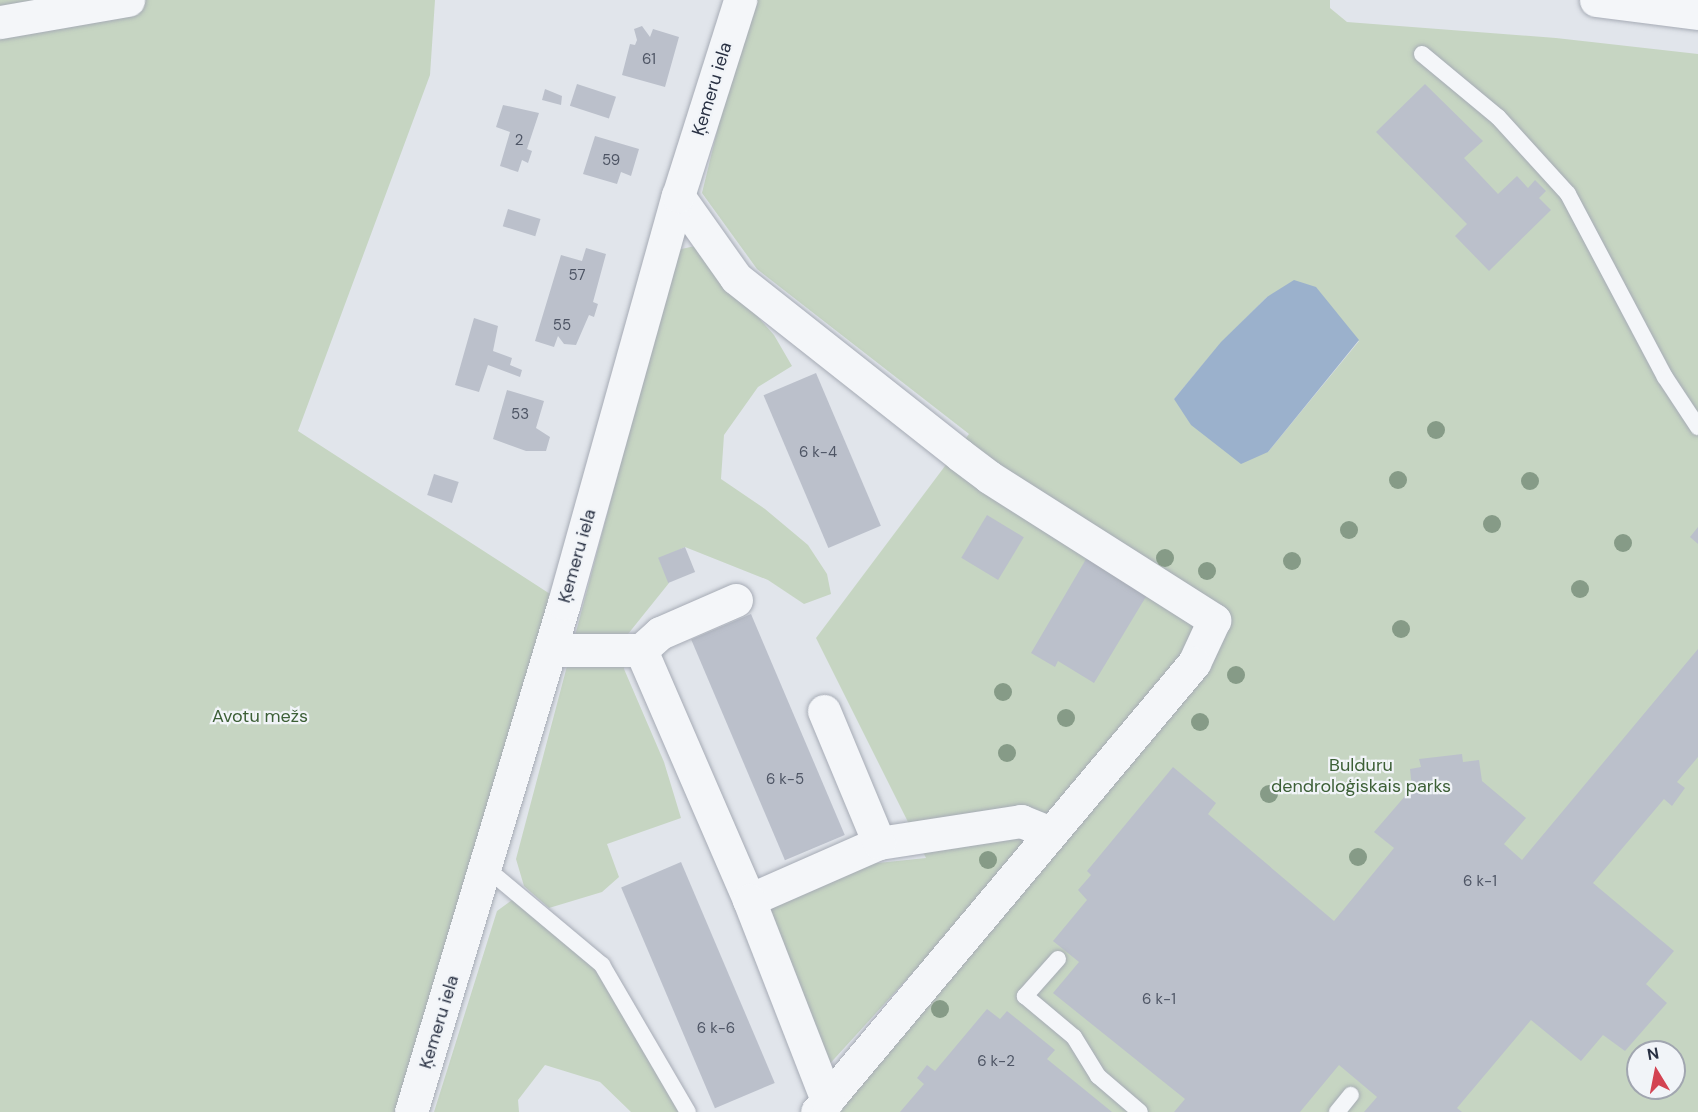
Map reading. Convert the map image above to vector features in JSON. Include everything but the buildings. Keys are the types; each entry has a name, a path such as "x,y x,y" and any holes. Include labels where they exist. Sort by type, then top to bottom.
{"street":[{"path":"0,21 128,0"},
{"name":"Ķemeru iela","path":"411,1112 550,650 678,196 740,0"},
{"path":"1596,0 1698,13"},
{"path":"678,196 736,278 989,477 1214,620 1194,663 822,1106"},
{"path":"550,650 641,650 660,633 736,600"},
{"path":"641,650 749,900 822,1106"},
{"path":"824,711 879,843"},
{"path":"749,900 879,843 1021,821 1051,833"}],"lane":[{"path":"1422,54 1498,117 1568,194 1665,377 1698,427"},
{"path":"485,867 602,965 688,1112"},
{"path":"1058,958 1025,996 1074,1037 1098,1076 1140,1112"},
{"path":"1336,1112 1351,1095"}],"green space":[{"name":"Avotu mežs","path":"0,0 435,0 430,75 298,431 564,603 411,1112 0,1112"},
{"name":"Bulduru dendroloģiskais parks","path":"749,0 1330,0 1330,8 1347,22 1556,38 1698,54 1698,1112 806,1112 918,967 825,1069 762,909 868,864 926,858 816,638 969,434 757,269 702,193","holes":["1267,297 1359,341 1268,452 1174,399 1221,343"]},
{"path":"695,246 774,335 792,366 758,387 724,435 721,479 765,509 808,545 827,574 831,594 804,604 768,580 685,547 659,559 669,583 628,634 624,669 664,762 681,818 607,844 619,877 602,892 549,908 524,886 516,859 677,250"},
{"path":"519,895 602,965 688,1112 631,1112 600,1082 545,1065 518,1100 519,1112 434,1112 497,911"}],"water":[{"path":"1294,280 1316,287 1359,340 1268,452 1241,464 1191,425 1174,399 1221,342 1267,297"}]}
